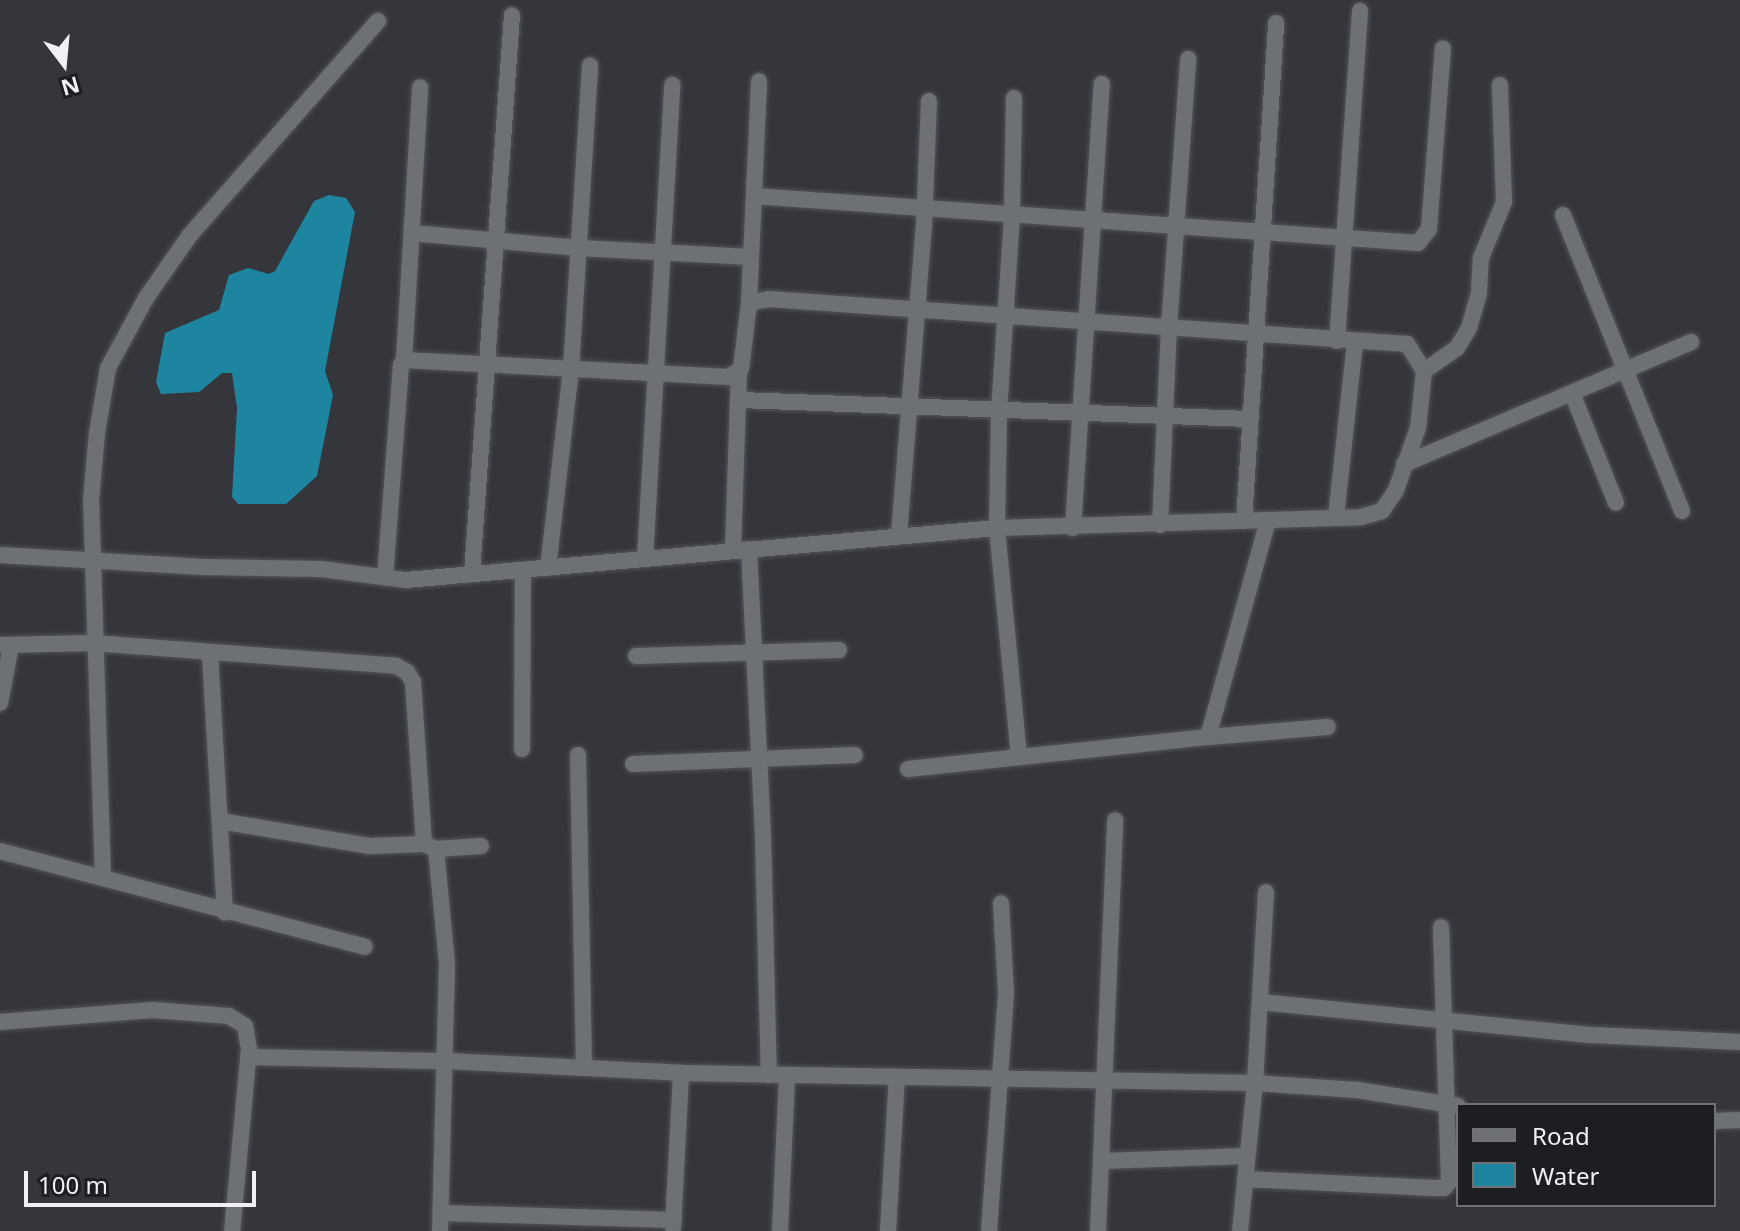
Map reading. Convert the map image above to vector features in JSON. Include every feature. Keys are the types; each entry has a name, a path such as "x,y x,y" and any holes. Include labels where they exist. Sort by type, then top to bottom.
{"street":[{"path":"1337,341 1360,11"},
{"path":"472,573 512,15"},
{"path":"103,878 93,643 91,501 97,433 108,368 146,298 190,235 378,21"},
{"path":"1244,521 1248,419 1264,235 1276,23"},
{"path":"754,196 1346,241 1418,243 1429,229 1443,49"},
{"path":"1160,525 1169,327 1188,59"},
{"path":"548,568 571,369 590,66"},
{"path":"759,81 749,303 739,373 741,550 754,653 769,1075"},
{"path":"1073,528 1083,412 1102,84"},
{"path":"645,559 672,85"},
{"path":"1424,371 1457,348 1469,328 1479,292 1481,258 1504,202 1500,85"},
{"path":"385,577 404,360 420,87"},
{"path":"1014,98 1012,216 1003,314 997,528 1019,757"},
{"path":"899,535 929,101"},
{"path":"1563,215 1682,511"},
{"path":"412,233 579,248 751,257"},
{"path":"0,555 203,567 321,569 406,580 997,528 1361,517 1389,505 1418,428 1424,371 1407,344 769,299 749,303"},
{"path":"1336,517 1355,342"},
{"path":"1404,464 1691,342"},
{"path":"404,360 489,362 655,375 728,377 739,373"},
{"path":"1572,393 1616,503"},
{"path":"740,400 1248,419"},
{"path":"1208,737 1268,520"},
{"path":"522,749 523,570"},
{"path":"0,703 6,646 93,643 396,666 407,672 413,682 430,847 447,964 447,1061 440,1231"},
{"path":"636,656 839,650"},
{"path":"210,654 225,913"},
{"path":"908,769 1328,727"},
{"path":"578,755 584,1068"},
{"path":"633,764 855,755"},
{"path":"1098,1231 1115,820"},
{"path":"220,821 369,846 481,846"},
{"path":"0,851 225,913 365,947"},
{"path":"1240,1231 1255,1083 1266,892"},
{"path":"989,1231 1006,993 1001,903"},
{"path":"1245,1179 1444,1188 1449,1182 1454,1163 1453,1105 1441,927"},
{"path":"1260,1002 1592,1035 1740,1042"},
{"path":"0,1022 153,1010 229,1016 245,1026 248,1057 232,1231"},
{"path":"248,1057 447,1061 681,1073 1255,1083 1357,1090 1453,1105"},
{"path":"441,1213 674,1226 681,1073"},
{"path":"780,1231 787,1075"},
{"path":"888,1231 897,1077"},
{"path":"1716,1121 1740,1120"},
{"path":"1102,1161 1247,1156"}],"water":[{"path":"329,195 346,198 355,212 325,371 333,395 317,476 286,504 238,504 232,497 237,408 232,373 222,373 199,392 161,394 156,382 165,333 219,310 229,275 248,268 269,274 275,271 314,201"}]}
